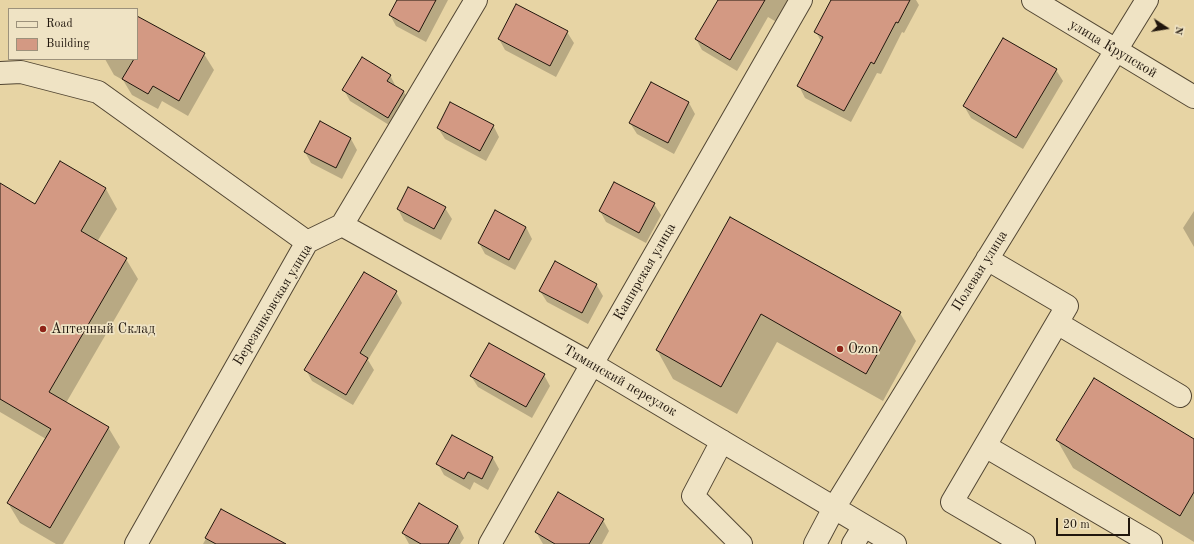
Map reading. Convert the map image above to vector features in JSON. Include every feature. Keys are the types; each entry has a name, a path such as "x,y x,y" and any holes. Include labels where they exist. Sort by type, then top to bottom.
{"street":[{"path":"342,225 476,0"},
{"name":"Каширская улица","path":"490,544 801,0"},
{"name":"улица Крупской","path":"1033,0 1194,97"},
{"name":"Полевая улица","path":"815,544 834,508 1147,0"},
{"path":"0,73 21,72 98,92 307,242"},
{"name":"Березниковская улица","path":"136,544 307,242 342,225"},
{"name":"Тиминский переулок","path":"342,225 592,364 895,544"},
{"path":"988,259 1067,306 952,502 1024,544"},
{"path":"1057,323 1180,396"},
{"path":"722,441 693,496 741,544"},
{"path":"985,446 1152,544"},
{"path":"853,544 864,526"}],"building":[{"path":"397,0 436,0 419,32 389,15"},
{"path":"718,0 765,0 730,60 695,39"},
{"path":"831,0 910,0 898,23 896,22 874,64 871,62 844,111 797,86 823,37 814,32"},
{"path":"516,4 568,31 550,66 498,39"},
{"path":"138,17 205,53 179,101 153,86 148,94 122,79 133,60 138,60"},
{"path":"1003,38 1057,69 1016,138 963,106"},
{"path":"362,57 391,75 387,81 404,91 388,118 342,90"},
{"path":"651,82 689,102 668,143 629,123"},
{"path":"450,102 494,125 480,151 437,128"},
{"path":"320,121 351,138 336,168 304,152"},
{"name":"Аптечный Склад","path":"60,161 106,188 81,231 127,258 49,392 109,427 50,528 7,503 51,429 0,399 0,183 35,204"},
{"path":"614,182 655,203 639,233 599,211"},
{"path":"408,187 446,207 434,229 397,209"},
{"path":"495,210 526,227 509,260 478,243"},
{"path":"730,217 901,312 866,374 761,314 721,387 656,350"},
{"path":"555,261 597,284 582,313 539,291"},
{"path":"364,272 397,291 360,353 368,358 346,395 304,370"},
{"path":"489,343 545,374 526,407 470,376"},
{"path":"1094,378 1194,439 1194,492 1180,516 1056,440"},
{"path":"452,435 493,457 482,479 468,472 464,479 436,464"},
{"path":"558,492 604,519 589,544 555,544 535,532"},
{"path":"419,503 458,526 448,544 421,544 402,533"},
{"path":"221,509 286,544 216,544 205,538"}],"place":[{"name":"Аптечный Склад","path":"43,329"},
{"name":"Ozon","path":"840,349"}]}
